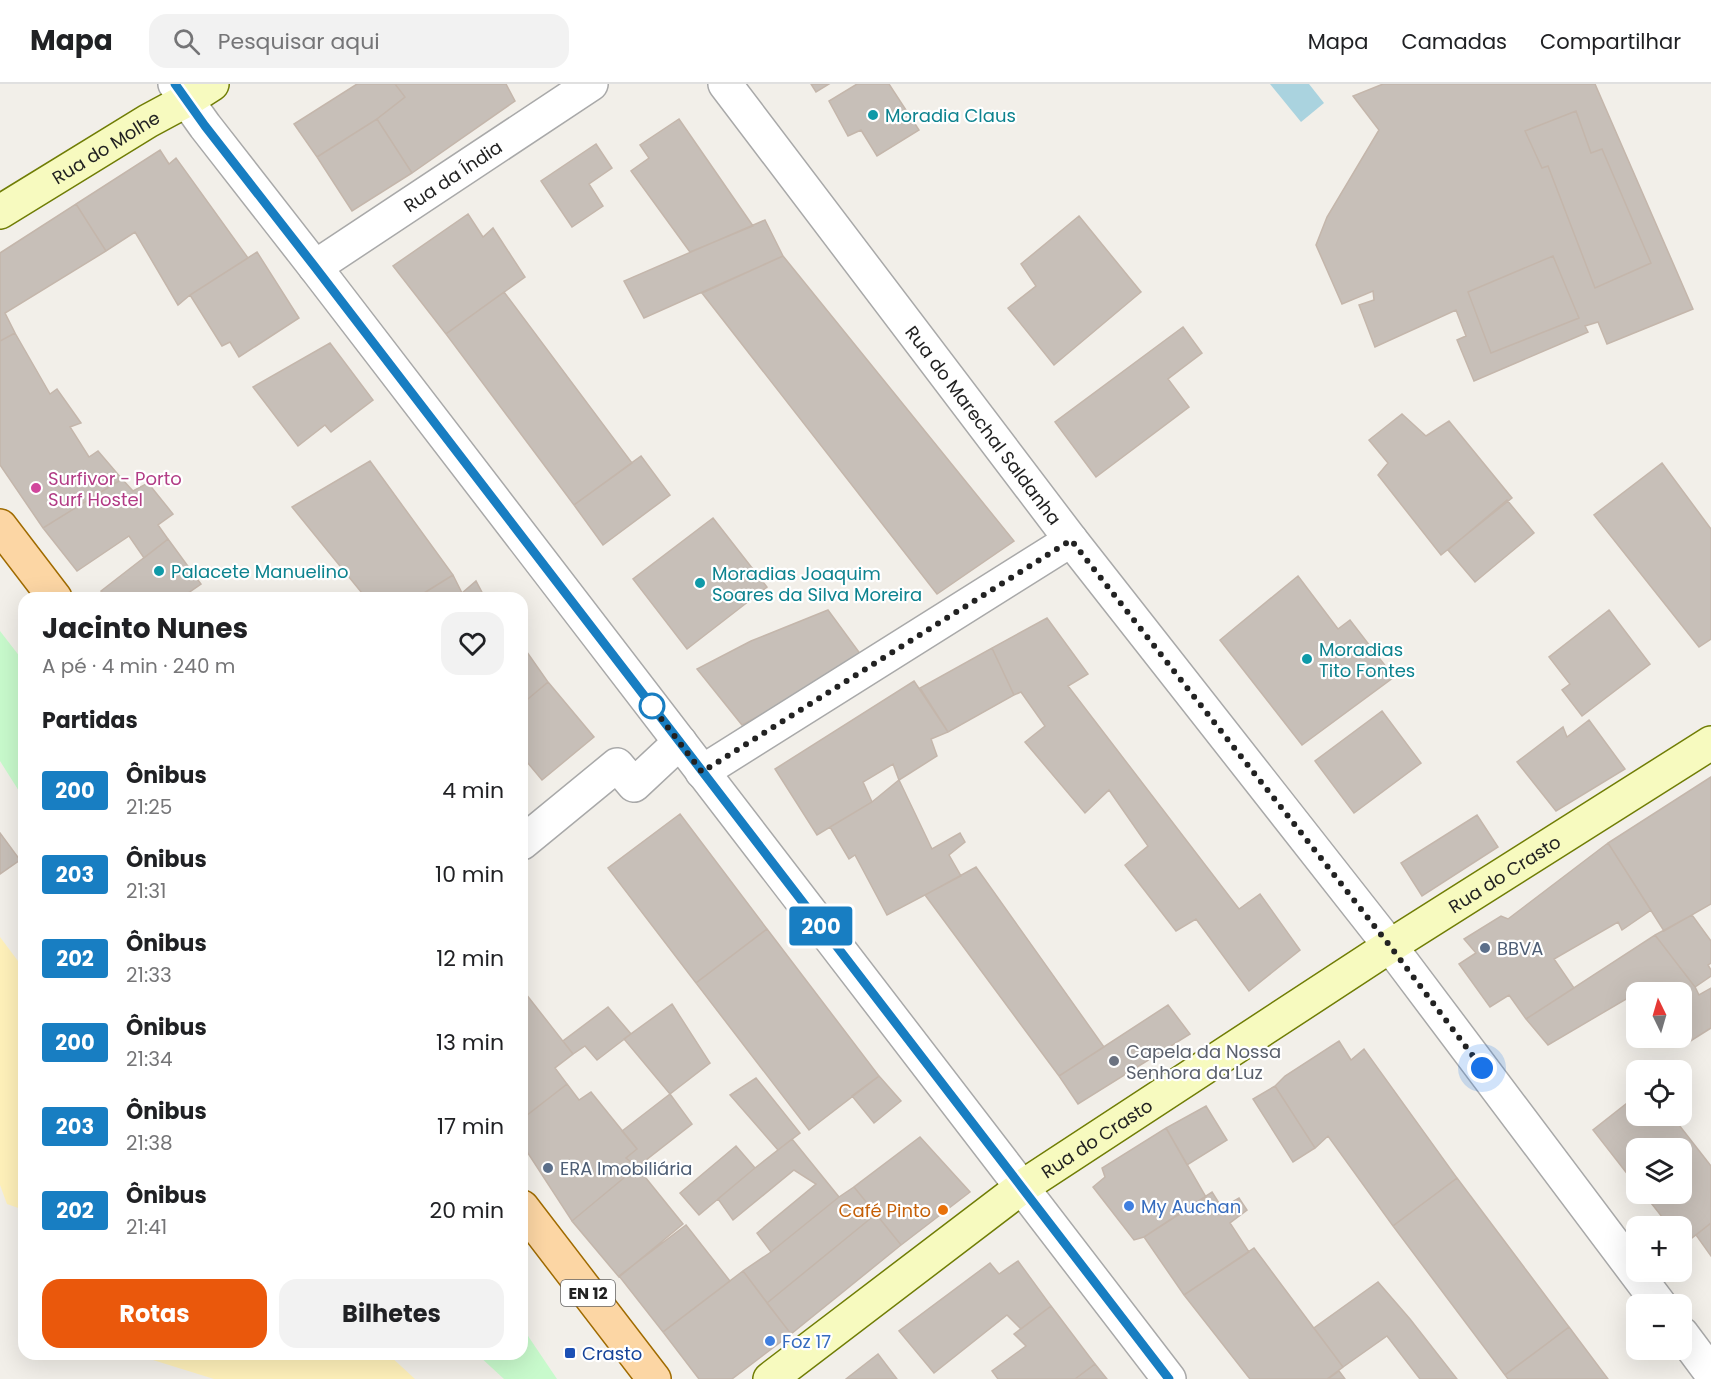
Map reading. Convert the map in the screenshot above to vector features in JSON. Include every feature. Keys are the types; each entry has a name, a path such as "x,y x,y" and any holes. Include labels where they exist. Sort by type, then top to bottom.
{"main road":[{"path":"0,526 50,592"},
{"name":"EN 12","path":"528,1215 654,1379"}],"street":[{"name":"Rua da Índia","path":"315,267 591,84"},
{"name":"Rua do Marechal Saldanha","path":"725,84 1071,540 1390,946 1652,1294"},
{"path":"192,90 205,126 1169,1379"},
{"name":"Rua do Molhe","path":"0,212 148,121 192,90"},
{"path":"702,772 1071,540"},
{"path":"528,838 617,765 634,785 680,742"},
{"name":"Rua do Crasto","path":"770,1379 1022,1187 1390,946 1711,743"},
{"path":"1692,1347 1711,1373"}],"sand":[{"path":"0,937 18,961 18,1208 7,1204 0,1185"},
{"path":"153,1360 394,1360 415,1379 214,1379"}],"green space":[{"path":"0,631 18,654 18,790 0,761"},
{"path":"528,1336 557,1379 504,1379 483,1360 528,1360"}],"water":[{"path":"1270,84 1309,84 1324,103 1301,122"}],"building":[{"path":"357,84 395,84 405,97 377,119 317,157 294,124"},
{"path":"395,84 506,84 515,101 412,173 377,119 405,97"},
{"path":"811,84 829,84 816,92"},
{"name":"Moradia Claus","path":"857,84 889,84 919,130 877,156 861,130 848,136 829,101"},
{"path":"1383,84 1595,84 1693,309 1607,344 1598,322 1585,326 1588,332 1474,381 1457,340 1466,336 1456,310 1375,347 1359,305 1374,300 1373,291 1342,304 1316,245 1327,217 1379,130 1353,96"},
{"path":"1576,111 1591,153 1602,149 1651,263 1595,288 1548,166 1542,168 1525,131"},
{"path":"377,119 412,173 352,211 317,157"},
{"path":"679,119 753,226 690,252 631,171 649,158 640,145"},
{"path":"596,144 612,168 589,184 603,206 572,227 541,181"},
{"path":"160,150 169,164 176,158 248,258 178,305 135,232 106,251 76,204"},
{"path":"76,204 106,251 5,313 15,333 0,341 0,253"},
{"path":"468,214 483,237 493,228 525,277 446,334 393,266"},
{"path":"1079,216 1141,292 1054,365 1008,308 1036,286 1021,264"},
{"path":"765,220 783,256 644,318 624,281"},
{"path":"257,252 299,318 239,357 230,342 222,346 190,295"},
{"path":"783,256 1014,541 937,594 702,293"},
{"path":"1553,256 1579,318 1491,353 1468,292"},
{"path":"504,292 632,463 574,505 446,334"},
{"path":"1183,327 1202,353 1168,379 1189,407 1096,477 1055,422"},
{"path":"15,333 50,394 57,389 81,423 70,427 89,457 98,451 122,479 43,528 0,465 0,341"},
{"path":"330,343 373,400 331,432 325,425 298,446 253,387"},
{"path":"1402,414 1426,436 1449,421 1512,498 1441,555 1378,475 1388,463 1369,440"},
{"path":"641,456 670,495 603,545 574,505"},
{"path":"370,461 453,575 426,592 361,592 292,507"},
{"path":"1662,463 1711,529 1711,639 1699,647 1594,515"},
{"path":"122,479 133,491 148,483 173,514 158,525 168,539 144,558 129,536 77,571 43,528"},
{"path":"1507,500 1534,533 1475,582 1448,550"},
{"name":"Moradias Joaquim Soares da Silva Moreira","path":"713,518 767,587 687,649 633,579"},
{"name":"Palacete Manuelino","path":"168,539 201,584 190,592 101,591"},
{"path":"453,575 462,592 426,592"},
{"name":"Moradias Tito Fontes","path":"1298,576 1338,629 1350,620 1394,677 1302,745 1220,640"},
{"path":"476,581 482,592 463,592"},
{"path":"828,610 864,659 742,725 697,669 751,641"},
{"path":"1609,610 1650,664 1582,716 1562,690 1570,684 1549,657"},
{"path":"1047,618 1088,674 1068,686 1239,909 1260,894 1300,950 1249,991 1196,919 1176,931 1125,865 1148,846 1109,790 1085,813 1025,742 1045,726 1021,692 1014,695 992,648"},
{"path":"992,648 1014,695 948,732 920,688"},
{"path":"528,654 548,682 528,699"},
{"path":"914,681 948,732 931,739 937,756 899,780 893,764 863,782 872,802 817,835 775,769"},
{"path":"548,682 594,737 542,780 528,763 528,699"},
{"path":"1382,711 1421,763 1354,813 1315,761"},
{"path":"1589,720 1625,769 1556,811 1517,762 1563,727 1567,737"},
{"path":"1711,777 1711,904 1664,931 1608,843"},
{"path":"899,780 932,849 960,833 965,842 949,855 961,876 887,915 855,855 849,859 830,827 872,802"},
{"path":"680,814 767,929 696,983 608,868"},
{"path":"1477,815 1498,847 1422,896 1401,863"},
{"path":"0,833 18,857 18,861 0,874"},
{"path":"1608,843 1651,910 1622,930 1618,922 1554,959 1574,988 1526,1019 1509,995 1490,1007 1459,964 1476,953 1464,939 1501,916 1508,919"},
{"path":"976,867 1104,1047 1059,1076 925,895"},
{"path":"1692,915 1711,941 1711,963 1708,965 1711,976 1695,987 1655,935"},
{"path":"767,929 879,1076 809,1130 696,983"},
{"path":"1655,935 1691,982 1626,982 1626,999 1548,1045 1526,1019"},
{"path":"1692,983 1699,995 1711,988 1711,1028 1692,1040"},
{"path":"528,997 573,1054 555,1068 567,1084 528,1114"},
{"path":"672,1004 710,1063 670,1094 624,1039"},
{"name":"Capela da Nossa Senhora da Luz","path":"1168,1005 1190,1034 1078,1104 1059,1076"},
{"path":"608,1007 631,1034 597,1060 585,1046 573,1054 563,1041"},
{"path":"1339,1041 1351,1060 1364,1049 1457,1178 1393,1226 1328,1136 1315,1148 1275,1086 1285,1076"},
{"path":"879,1076 901,1101 874,1123 852,1096"},
{"path":"756,1078 800,1133 778,1150 730,1095"},
{"path":"567,1084 579,1100 591,1092 637,1149 626,1158 637,1167 572,1221 528,1153 528,1114"},
{"path":"1275,1086 1315,1148 1293,1162 1253,1099"},
{"path":"670,1094 692,1124 637,1167 626,1158 637,1149 622,1131"},
{"path":"1626,1104 1626,1126 1680,1126 1689,1138 1626,1138 1626,1172 1593,1130"},
{"path":"1206,1106 1227,1140 1187,1165 1166,1128"},
{"path":"1166,1128 1206,1197 1144,1237 1134,1240 1093,1187 1105,1177 1102,1168"},
{"path":"920,1137 970,1192 901,1245 854,1187"},
{"path":"792,1139 839,1197 771,1252 757,1233 816,1184 794,1170 733,1220 718,1199"},
{"path":"1692,1142 1711,1166 1711,1223 1692,1238 1692,1216 1661,1216 1652,1204 1692,1204"},
{"path":"736,1146 755,1168 699,1215 680,1193"},
{"path":"637,1167 683,1224 619,1277 572,1221"},
{"path":"1457,1178 1569,1327 1505,1375 1393,1226"},
{"path":"854,1187 876,1214 767,1303 743,1271"},
{"path":"1212,1192 1222,1208 1239,1198 1247,1210 1230,1223 1249,1252 1184,1295 1144,1237"},
{"path":"876,1214 901,1245 791,1334 767,1303"},
{"path":"1711,1223 1711,1256 1696,1235"},
{"path":"686,1225 730,1281 663,1332 619,1276"},
{"path":"1254,1248 1343,1367 1327,1379 1250,1379 1184,1295"},
{"path":"1018,1261 1051,1306 1021,1329 1007,1315 934,1373 899,1331 990,1263 999,1274"},
{"path":"743,1271 791,1334 732,1379 699,1379 663,1332"},
{"path":"1378,1282 1457,1379 1420,1379 1387,1336 1343,1367 1314,1328"},
{"path":"1051,1306 1095,1364 1075,1379 998,1379 992,1371 1026,1346 1014,1334"},
{"path":"1569,1327 1608,1379 1508,1379 1505,1375"},
{"path":"878,1354 897,1379 846,1379"},
{"path":"1095,1364 1107,1379 1075,1379"},
{"path":"1339,1371 1345,1379 1328,1379"}],"bus line":[{"name":"200","path":"175,84 1169,1379"}],"place":[{"name":"Moradia Claus","path":"873,115"},
{"name":"Surfivor - Porto Surf Hostel","path":"36,488"},
{"name":"Palacete Manuelino","path":"159,571"},
{"name":"Moradias Joaquim Soares da Silva Moreira","path":"700,583"},
{"name":"Moradias Tito Fontes","path":"1307,659"},
{"name":"BBVA","path":"1485,948"},
{"name":"Capela da Nossa Senhora da Luz","path":"1114,1061"},
{"name":"ERA Imobiliária","path":"548,1168"},
{"name":"My Auchan","path":"1129,1206"},
{"name":"Café Pinto","path":"943,1210"},
{"name":"Foz 17","path":"770,1341"},
{"name":"Crasto","path":"570,1353"}],"route":[{"path":"652,706 650,704 702,772 1071,540 1390,946 1482,1068"}]}
